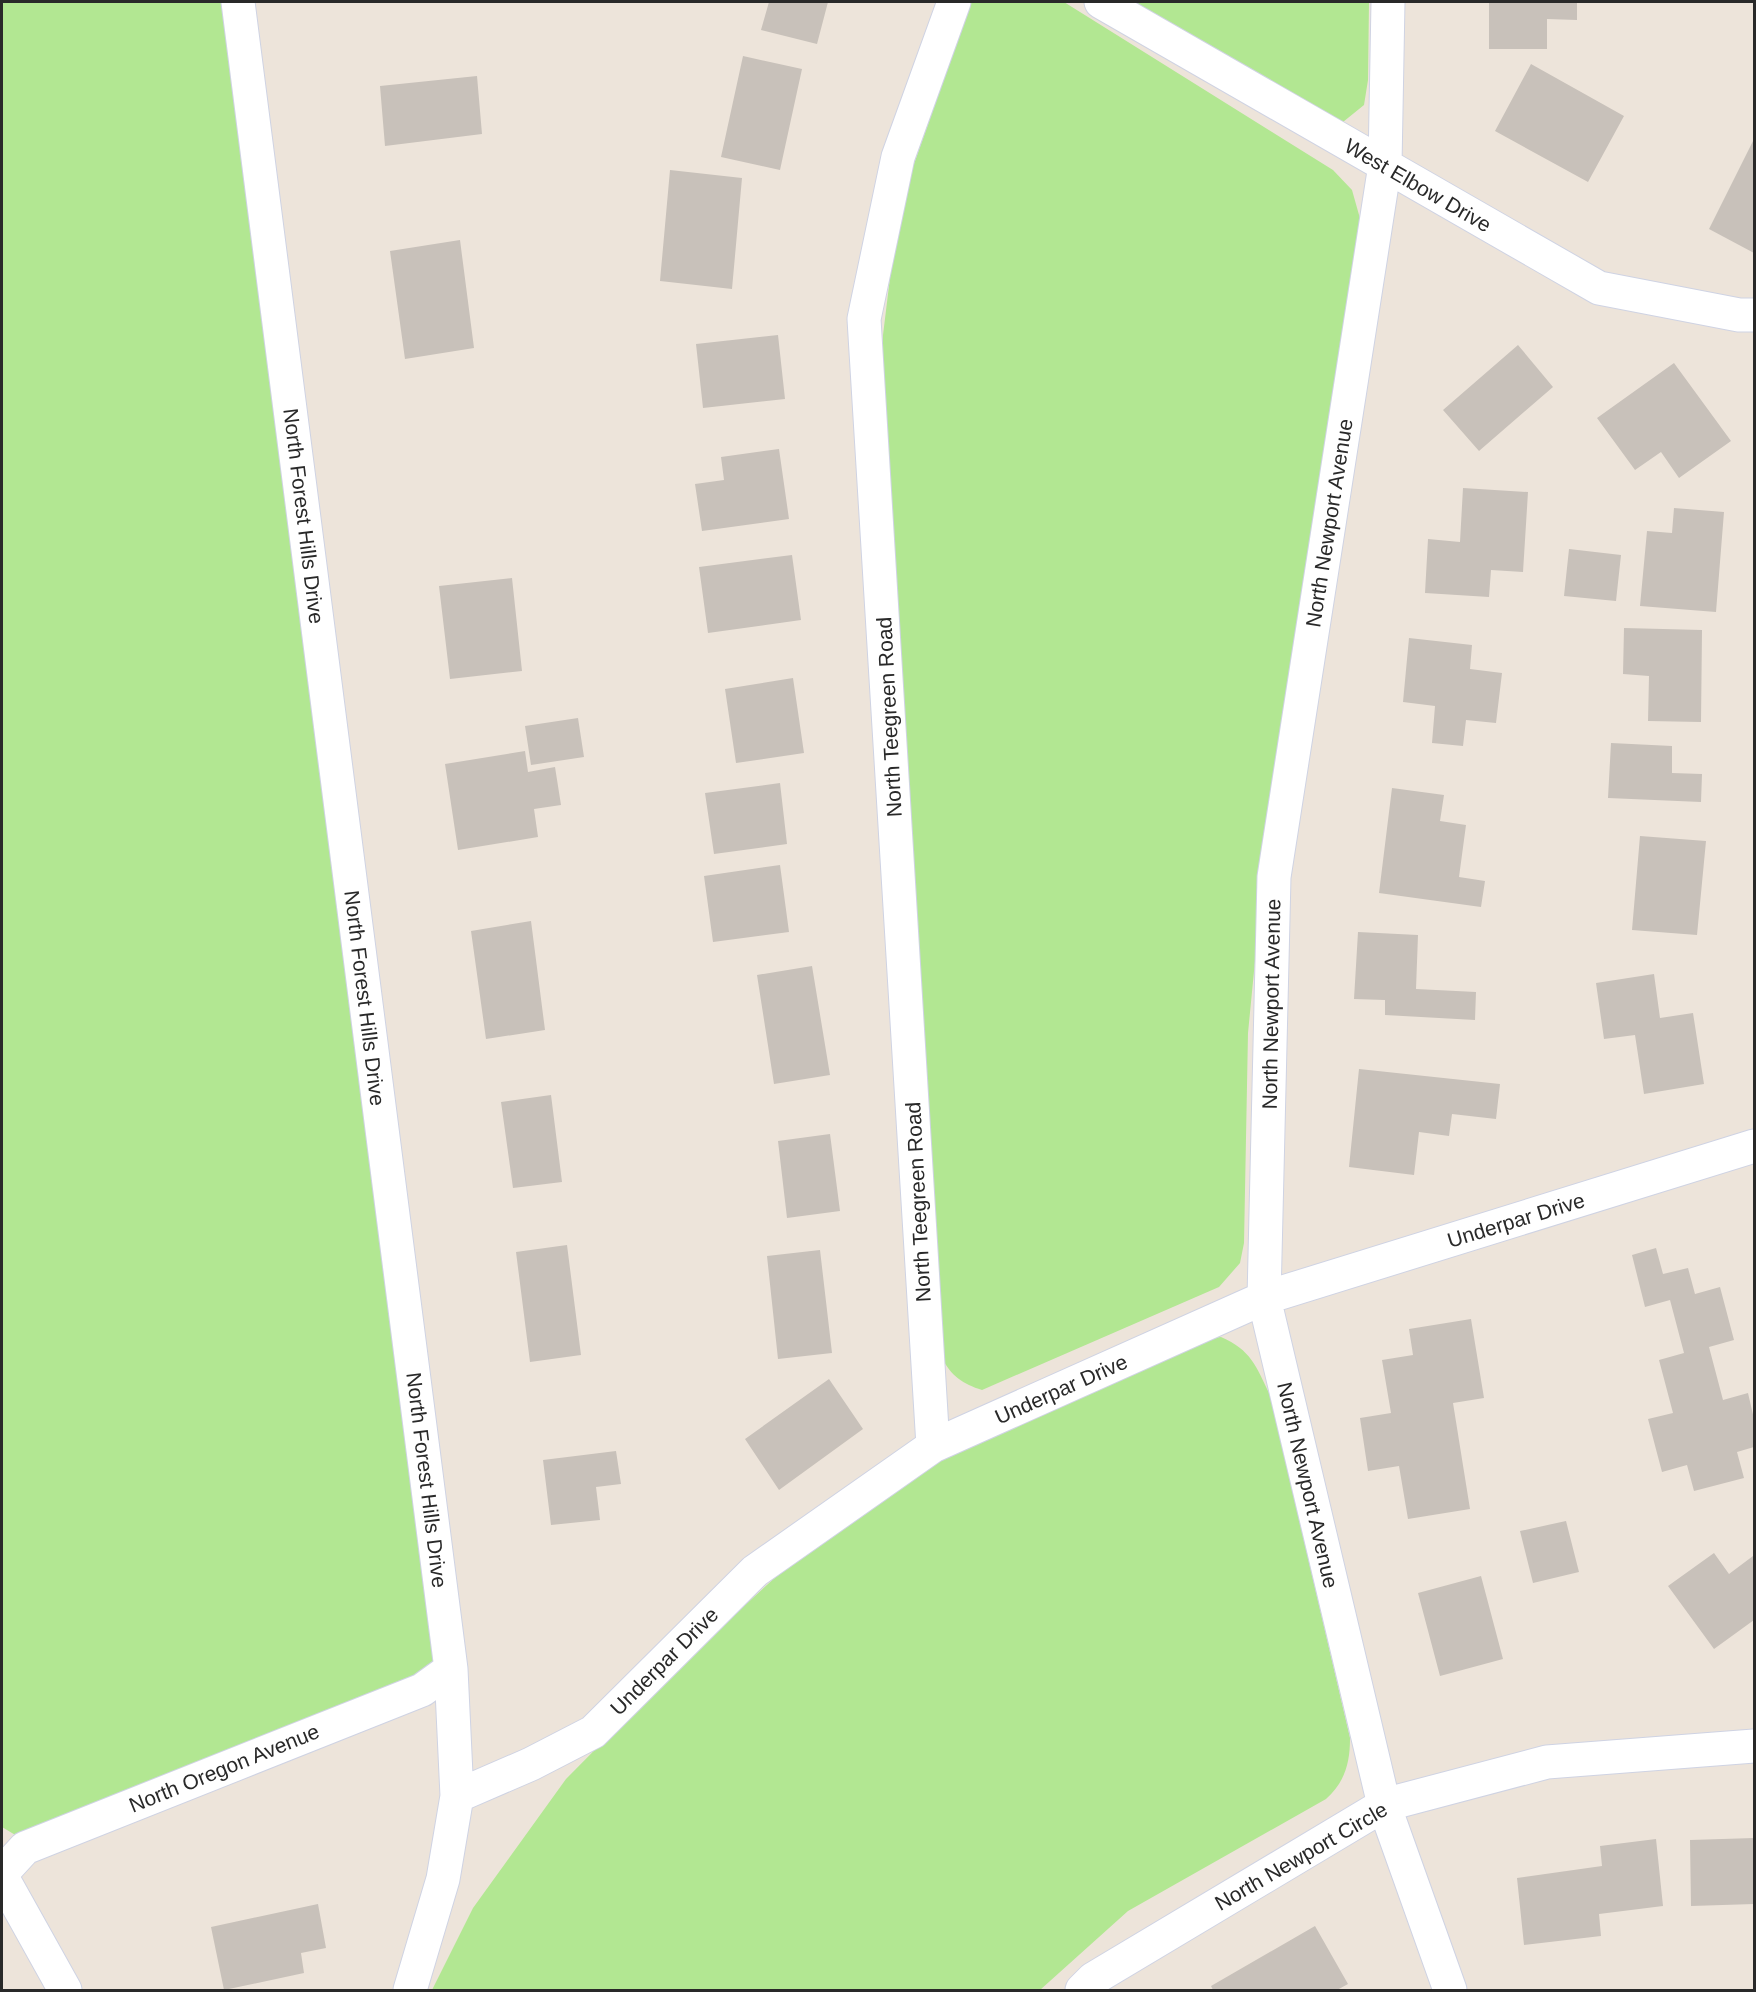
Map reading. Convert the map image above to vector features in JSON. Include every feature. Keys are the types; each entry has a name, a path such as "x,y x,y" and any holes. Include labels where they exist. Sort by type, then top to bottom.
{"street":[{"name":"North Forest Hills Drive","path":"238,2 451,1669 457,1796 443,1879 410,1990"},
{"name":"North Teegreen Road","path":"933,1446 864,319 898,157 954,2"},
{"name":"West Elbow Drive","path":"1101,2 1599,288 1739,315 1755,315"},
{"name":"North Newport Avenue","path":"1388,2 1385,165 1274,877 1264,1298 1384,1805 1450,1990"},
{"name":"Underpar Drive","path":"457,1796 531,1764 593,1732 755,1571 933,1446 1264,1298 1755,1146"},
{"name":"North Oregon Avenue","path":"2,1873 25,1848 422,1690 451,1669"},
{"name":"North Newport Circle","path":"1082,1990 1093,1979 1384,1805 1547,1762 1755,1746"},
{"path":"2,1878 65,1990"}],"green space":[{"path":"2,2 224,2 438,1662 403,1698 17,1836 2,1827"},
{"path":"971,2 1064,2 1333,170 1352,190 1361,222 1262,889 1248,1033 1244,1243 1240,1263 1219,1287 982,1390 958,1378 949,1370 942,1358 880,441 883,335 893,253 909,178"},
{"path":"1135,2 1369,2 1368,80 1364,105 1343,122 1326,121"},
{"path":"1221,1337 1239,1347 1252,1360 1270,1395 1350,1738 1345,1772 1338,1786 1326,1799 1128,1911 1040,1990 432,1990 473,1908 566,1779 672,1672 802,1553 918,1473 998,1424 1187,1341"}],"building":[{"path":"769,2 828,2 817,44 761,30"},
{"path":"1489,2 1577,2 1577,20 1547,19 1547,49 1489,49"},
{"path":"743,56 802,69 780,170 721,157"},
{"path":"1531,64 1624,116 1588,182 1495,131"},
{"path":"477,76 482,134 385,146 380,86"},
{"path":"1754,139 1754,253 1709,229"},
{"path":"670,170 742,178 732,289 660,281"},
{"path":"460,240 474,348 405,359 390,251"},
{"path":"778,335 785,399 703,408 696,344"},
{"path":"1518,345 1553,387 1479,451 1443,410"},
{"path":"1674,363 1731,441 1679,478 1661,452 1635,470 1597,418"},
{"path":"779,449 789,519 702,531 695,484 724,480 721,457"},
{"path":"1463,488 1528,492 1523,572 1491,570 1489,597 1425,593 1428,539 1460,542"},
{"path":"1674,508 1724,512 1716,612 1640,606 1647,531 1672,533"},
{"path":"1569,549 1621,555 1616,601 1564,596"},
{"path":"792,555 801,620 708,633 699,567"},
{"path":"512,578 522,671 450,679 439,586"},
{"path":"1624,628 1702,630 1701,722 1648,721 1649,676 1623,674"},
{"path":"1409,638 1472,645 1470,669 1502,673 1496,723 1466,720 1463,746 1432,743 1435,706 1403,702"},
{"path":"793,678 804,753 736,763 725,689"},
{"path":"578,718 584,757 531,765 525,726"},
{"path":"1611,743 1672,746 1672,773 1702,774 1701,802 1608,798"},
{"path":"525,751 528,772 555,767 561,805 534,809 538,837 458,850 445,764"},
{"path":"780,783 787,844 714,854 705,793"},
{"path":"1392,788 1444,795 1440,821 1466,825 1459,877 1485,881 1481,907 1379,893"},
{"path":"1640,836 1706,841 1697,935 1632,930"},
{"path":"780,865 789,932 713,942 704,876"},
{"path":"531,921 545,1030 486,1039 471,931"},
{"path":"1358,932 1418,935 1416,989 1476,992 1475,1020 1385,1015 1385,1000 1354,999"},
{"path":"812,966 830,1075 774,1084 757,975"},
{"path":"1654,974 1660,1018 1693,1013 1704,1084 1644,1094 1635,1035 1604,1039 1596,983"},
{"path":"1359,1069 1500,1084 1496,1119 1452,1114 1449,1136 1419,1132 1414,1175 1349,1167"},
{"path":"551,1095 562,1182 513,1188 501,1102"},
{"path":"830,1134 840,1211 787,1218 778,1141"},
{"path":"567,1245 581,1355 530,1362 516,1252"},
{"path":"1656,1248 1663,1274 1688,1268 1695,1294 1720,1287 1734,1340 1709,1347 1723,1400 1748,1393 1754,1419 1754,1447 1737,1452 1744,1478 1694,1491 1687,1465 1662,1472 1648,1419 1673,1413 1659,1360 1684,1353 1670,1300 1645,1307 1632,1255"},
{"path":"820,1250 832,1353 778,1359 767,1256"},
{"path":"1471,1319 1484,1398 1453,1403 1470,1509 1408,1519 1399,1466 1368,1471 1360,1418 1391,1413 1382,1360 1413,1355 1409,1329"},
{"path":"829,1379 863,1429 779,1490 745,1439"},
{"path":"616,1451 621,1484 596,1487 600,1520 551,1525 543,1460"},
{"path":"1566,1521 1579,1572 1533,1583 1520,1531"},
{"path":"1714,1553 1729,1574 1753,1556 1754,1620 1714,1649 1668,1586"},
{"path":"1481,1576 1503,1659 1440,1676 1418,1593"},
{"path":"1754,1838 1754,1904 1691,1906 1690,1840"},
{"path":"1656,1839 1663,1906 1599,1914 1601,1936 1524,1945 1517,1878 1602,1866 1600,1846"},
{"path":"318,1904 326,1948 301,1953 304,1973 224,1990 211,1927"},
{"path":"1315,1926 1348,1984 1337,1990 1213,1990 1211,1986"}]}
